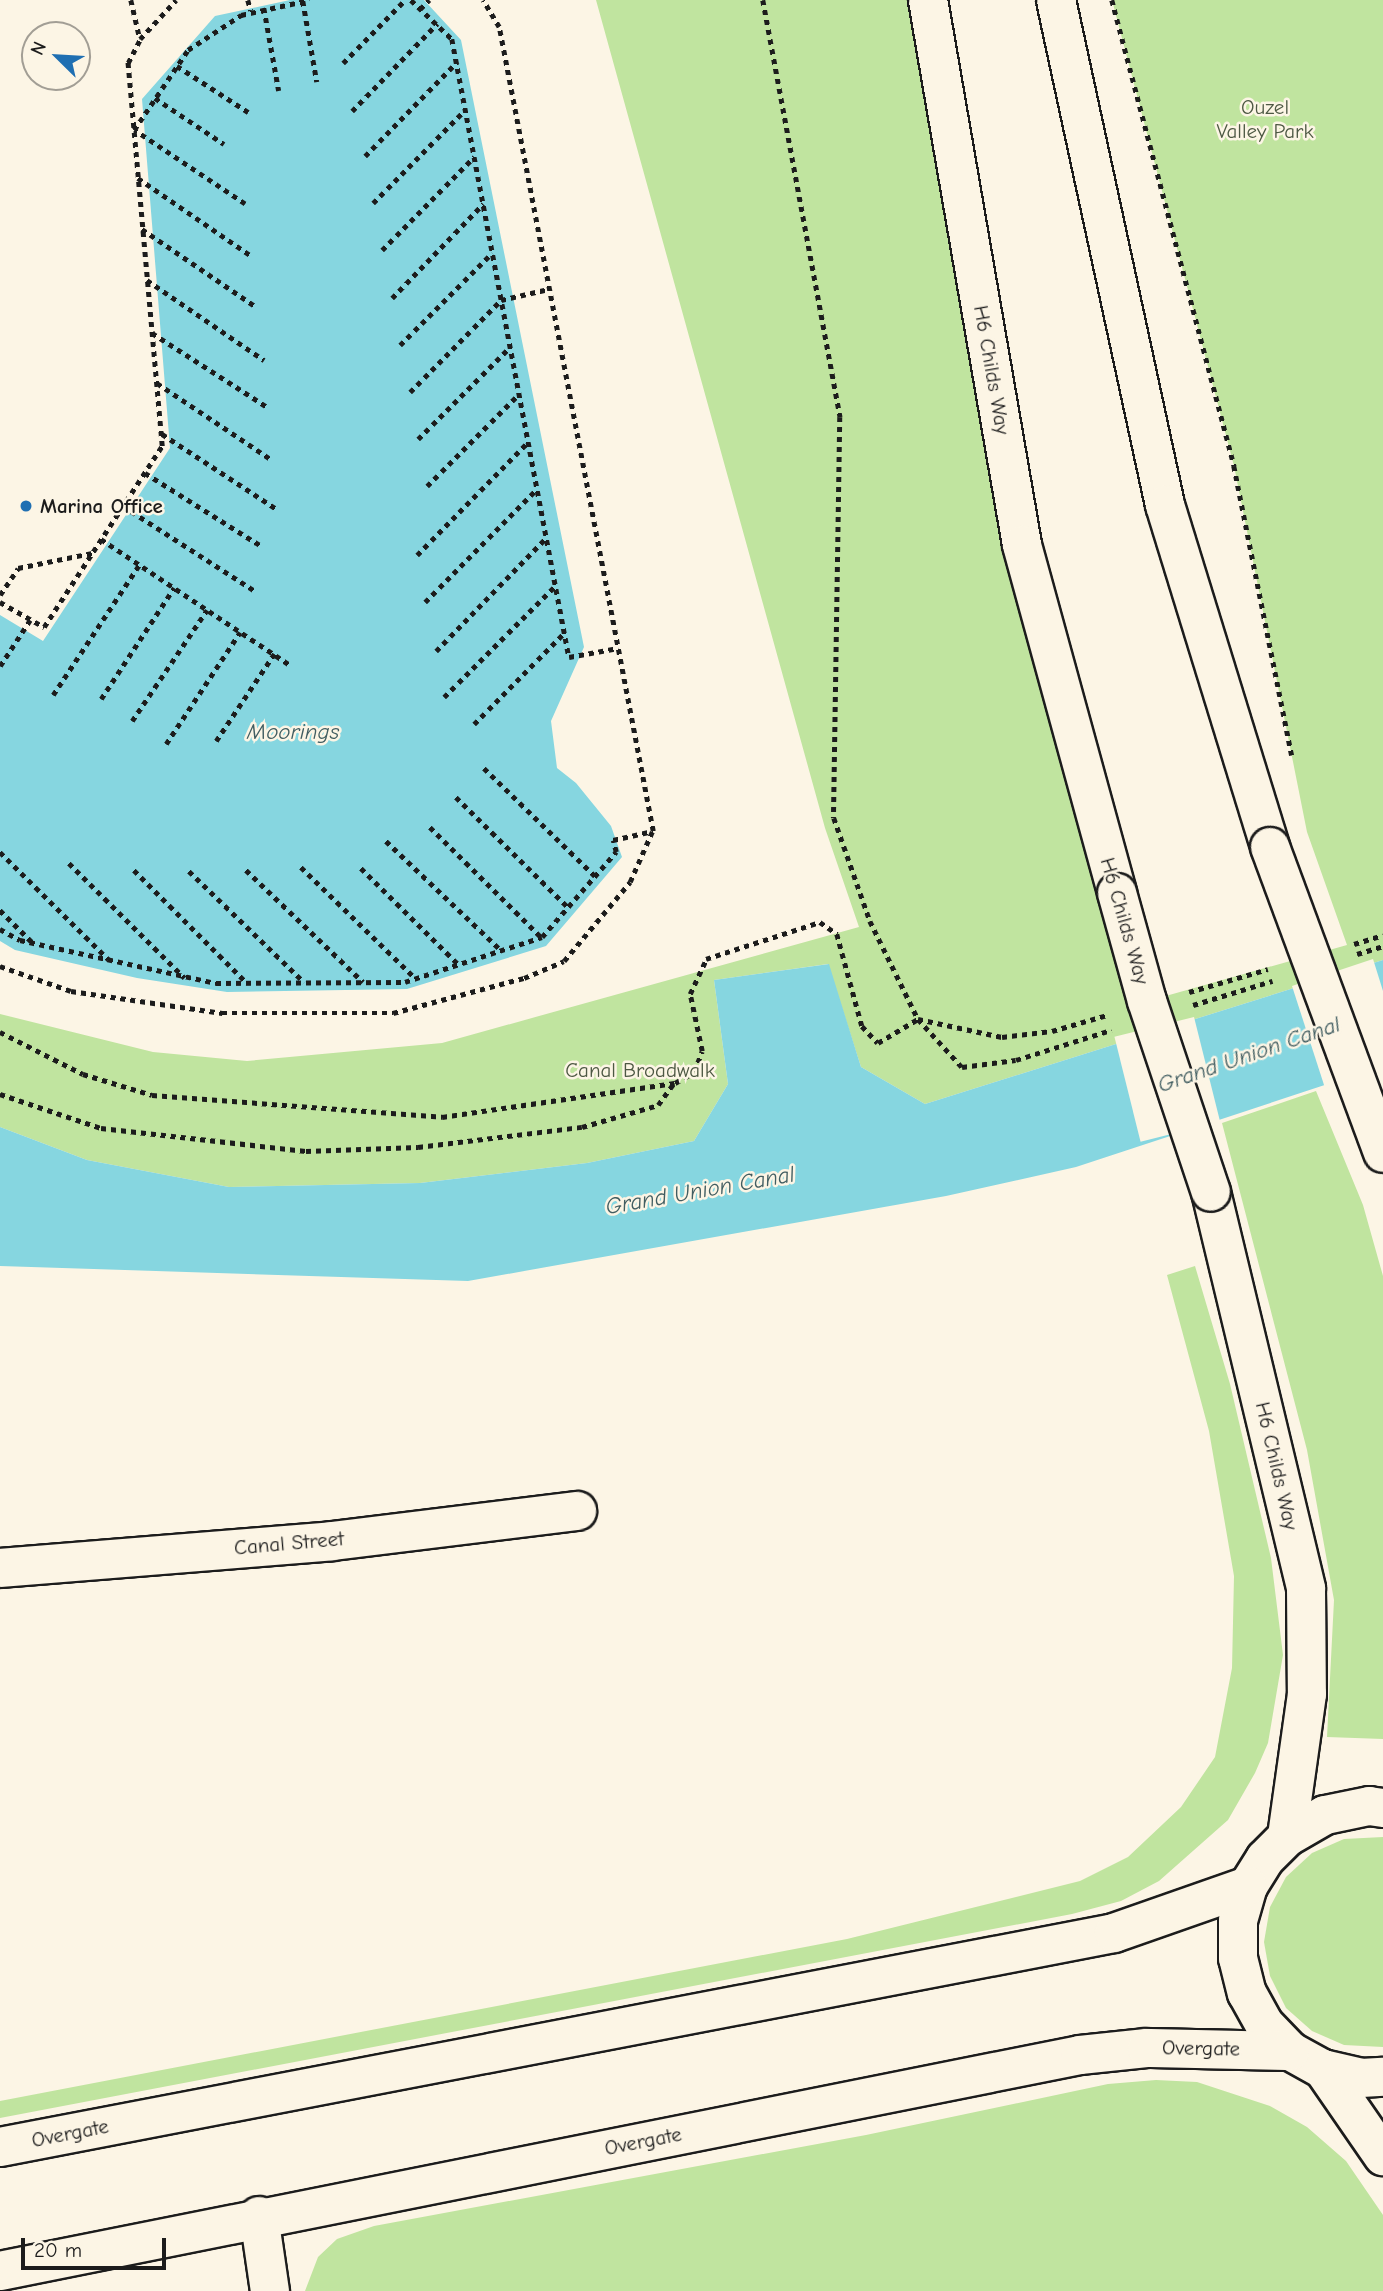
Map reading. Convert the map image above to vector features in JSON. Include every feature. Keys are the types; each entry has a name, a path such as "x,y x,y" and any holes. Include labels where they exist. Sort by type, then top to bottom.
{"street":[{"name":"H6 Childs Way","path":"928,0 1023,545 1117,893 1211,1192 1306,1589 1307,1694 1287,1837"},
{"path":"1056,0 1164,505 1270,847 1383,1153"},
{"name":"Canal Street","path":"0,1568 332,1541 578,1511"},
{"path":"1383,1808 1368,1806 1325,1815 1287,1837 1265,1859 1248,1886 1238,1921 1238,1958 1247,1993 1265,2025 1307,2060 1383,2156"},
{"name":"Overgate","path":"0,2147 1114,1933 1248,1886"},
{"name":"Overgate","path":"0,2271 259,2217 1080,2055 1147,2048 1307,2060 1361,2078 1383,2077"},
{"path":"259,2217 271,2291"}],"path":[{"path":"131,0 140,40"},
{"path":"0,602 44,627 162,446 128,63 140,40 176,0"},
{"path":"248,0 251,11"},
{"path":"342,63 405,0"},
{"path":"411,0 452,39 569,657 618,648"},
{"path":"420,9 429,0"},
{"path":"0,966 71,991 222,1013 393,1013 524,978 564,961 630,882 653,831 499,27 483,0"},
{"path":"763,0 839,417 834,818 870,921 918,1019"},
{"path":"1112,0 1234,466 1294,764"},
{"path":"134,130 188,50 251,11 306,1 317,82"},
{"path":"264,8 279,91"},
{"path":"352,111 437,24"},
{"path":"365,156 457,62"},
{"path":"177,66 248,112"},
{"path":"155,98 224,144"},
{"path":"373,203 465,110"},
{"path":"134,130 245,204"},
{"path":"382,250 474,157"},
{"path":"138,178 250,255"},
{"path":"392,298 483,204"},
{"path":"142,229 255,306"},
{"path":"400,345 492,253"},
{"path":"147,280 264,360"},
{"path":"410,392 501,300 549,289"},
{"path":"152,333 269,408"},
{"path":"418,439 510,347"},
{"path":"156,382 272,460"},
{"path":"427,486 519,395"},
{"path":"161,433 278,510"},
{"path":"417,555 528,442"},
{"path":"145,472 260,545"},
{"path":"425,603 537,489"},
{"path":"123,506 254,591"},
{"path":"436,651 546,538"},
{"path":"101,539 290,665"},
{"path":"0,595 18,568 93,552"},
{"path":"53,695 139,565"},
{"path":"444,697 555,585"},
{"path":"101,699 174,588"},
{"path":"132,721 207,610"},
{"path":"0,666 30,620"},
{"path":"166,744 240,632"},
{"path":"474,724 564,633"},
{"path":"216,741 274,654"},
{"path":"484,768 595,876"},
{"path":"456,797 568,907"},
{"path":"430,827 542,937"},
{"path":"0,929 34,944 185,978 247,983 363,982 415,978 542,937 616,852 612,840 653,831"},
{"path":"386,841 501,950"},
{"path":"0,852 111,961"},
{"path":"69,863 185,978"},
{"path":"301,867 415,978"},
{"path":"361,868 458,964"},
{"path":"134,870 247,983"},
{"path":"246,870 363,982"},
{"path":"189,871 304,982"},
{"path":"0,910 34,944"},
{"path":"0,1032 83,1074 152,1094 442,1116 674,1083 694,1072 702,1051 690,995 706,959 820,922 837,934 862,1026 878,1043 918,1019 1002,1037 1052,1031 1118,1012"},
{"path":"1185,993 1278,967"},
{"path":"0,1094 101,1128 306,1151 418,1147 582,1128 657,1105 674,1083"}],"green space":[{"path":"596,0 928,0 1022,545 1148,1001 1347,945 1307,832 1234,466 1112,0 1383,0 1383,960 925,1104 861,1067 828,964 714,980 728,1084 694,1141 587,1163 420,1183 229,1187 87,1160 0,1127 0,1014 153,1052 247,1061 442,1043 859,927 825,828"},
{"path":"1316,1091 1363,1205 1383,1276 1383,1739 1327,1737 1334,1600 1307,1450 1222,1123"},
{"path":"1195,1266 1230,1384 1271,1558 1283,1655 1268,1743 1255,1773 1228,1820 1159,1881 1121,1901 1072,1914 0,2118 0,2101 847,1939 1080,1881 1128,1857 1181,1807 1215,1757 1232,1668 1234,1576 1209,1431 1167,1275"},
{"path":"1383,1837 1383,2047 1344,2045 1312,2031 1286,2008 1270,1976 1264,1942 1270,1907 1286,1877 1312,1853 1344,1839"},
{"path":"1156,2080 1197,2082 1270,2106 1307,2127 1346,2161 1383,2215 1383,2291 305,2291 318,2257 337,2239 374,2226 866,2135 1108,2084"}],"water":[{"name":"Moorings","path":"290,0 424,0 461,40 584,647 551,721 557,768 576,783 611,826 622,857 546,946 407,989 227,992 137,978 15,950 0,941 0,615 43,641 170,448 142,99 215,16"},
{"name":"Grand Union Canal","path":"1383,960 1383,1061 1352,1076 1076,1167 946,1196 468,1281 0,1266 0,1127 87,1160 229,1187 420,1183 587,1163 694,1141 728,1084 714,980 829,964 861,1067 925,1104"}],"pier":[{"path":"1373,959 1383,991 1383,1065 1325,1088 1292,986"},
{"path":"1194,1017 1220,1122 1141,1142 1114,1037"}],"place":[{"name":"Marina Office","path":"26,506"}],"park label":[{"name":"Ouzel Valley Park","path":"1265,119"},
{"name":"Canal Broadwalk","path":"640,1070"}]}
